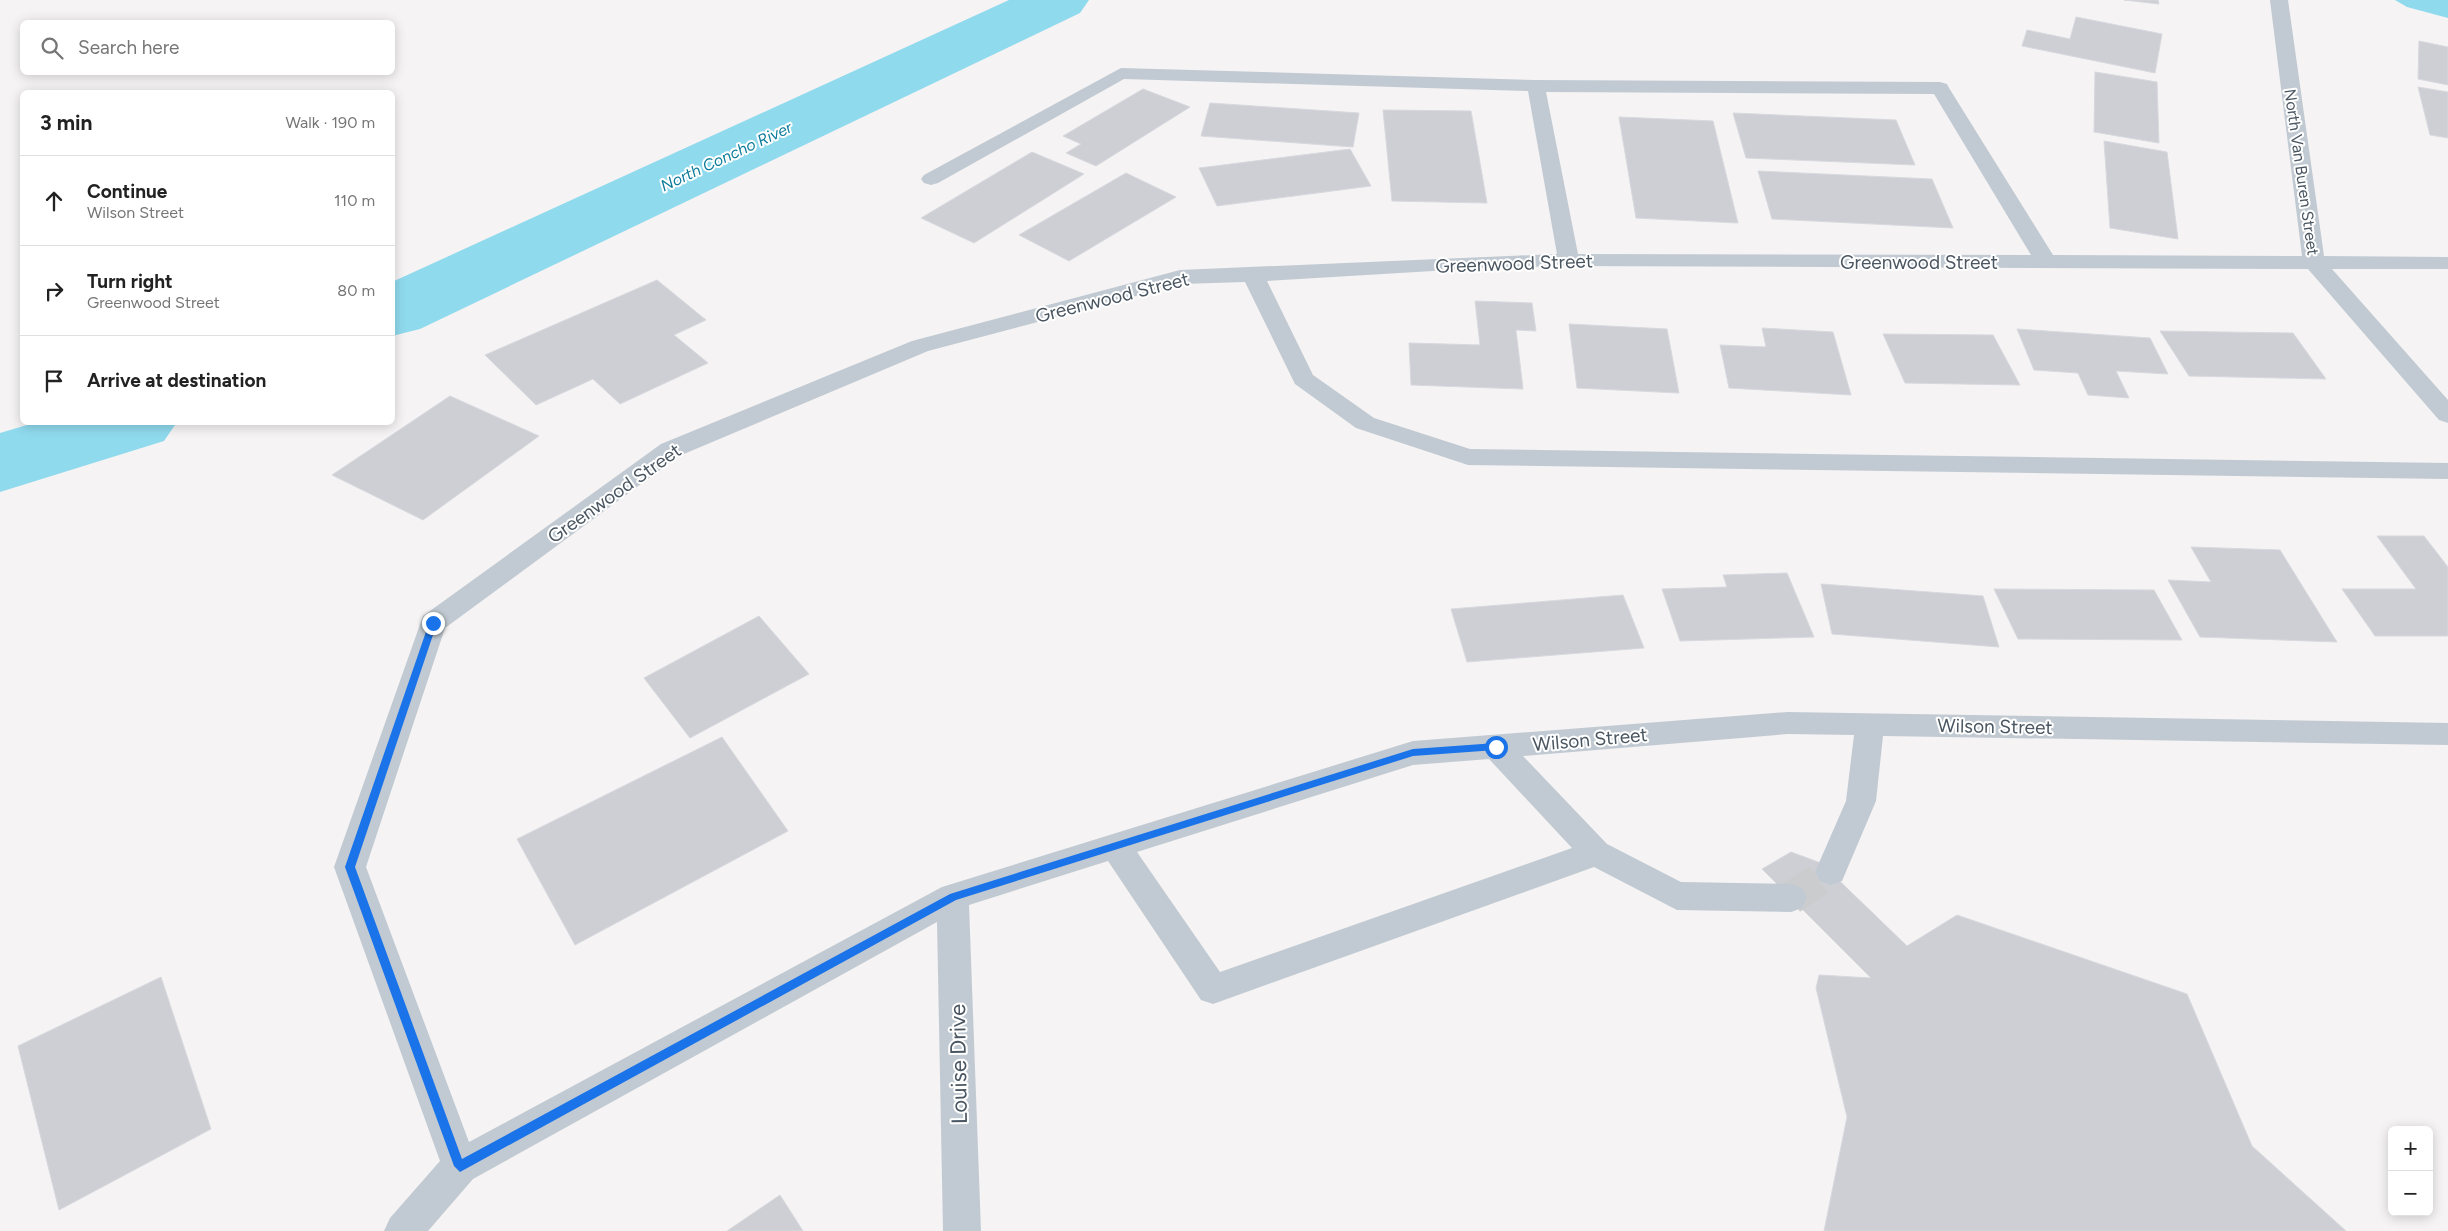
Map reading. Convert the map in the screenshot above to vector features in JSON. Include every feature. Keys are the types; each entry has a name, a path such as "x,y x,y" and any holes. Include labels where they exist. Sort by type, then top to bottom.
{"street":[{"name":"North Van Buren Street","path":"2279,0 2314,262 2448,414"},
{"path":"931,179 1121,73 1536,86 1940,88 2046,262"},
{"path":"1536,86 1569,260"},
{"name":"Greenwood Street","path":"460,1166 350,867 433,623 670,450 920,346 1180,277 1253,275 1483,262 1569,260 2448,263"},
{"path":"1253,275 1303,379 1365,423 1468,457 2448,471"},
{"name":"Wilson Street","path":"403,1231 460,1166 953,897 1413,753 1788,723 2448,734"},
{"path":"1831,872 1861,801 1870,724"},
{"path":"1496,747 1596,853 1677,896 1791,898"},
{"path":"1115,846 1213,989 1596,853"},
{"name":"Louise Drive","path":"953,897 962,1231"}],"water":[{"path":"2395,0 2448,0 2448,18 2407,7"}],"building":[{"path":"2124,0 2158,0 2159,4"},
{"path":"2076,17 2162,34 2155,73 2022,46 2027,30 2070,39"},
{"path":"2419,41 2448,47 2448,85 2418,79"},
{"path":"2095,72 2157,82 2159,143 2094,132"},
{"path":"2418,87 2448,92 2448,138 2430,135"},
{"path":"1143,89 1190,107 1096,166 1066,153 1081,144 1063,136"},
{"path":"1210,103 1359,113 1353,147 1201,136"},
{"path":"1383,110 1471,111 1487,203 1392,201"},
{"path":"1733,113 1896,120 1915,165 1746,158"},
{"path":"1619,117 1713,121 1738,223 1636,218"},
{"path":"2104,141 2167,152 2178,239 2110,228"},
{"path":"1350,149 1371,186 1217,206 1199,168"},
{"path":"1032,152 1084,174 974,243 921,218"},
{"path":"1758,171 1932,179 1953,228 1772,219"},
{"path":"1126,173 1176,197 1069,261 1019,235"},
{"path":"657,280 706,320 674,335 708,363 620,404 593,379 536,405 485,355"},
{"path":"1475,301 1532,303 1536,331 1516,330 1523,389 1411,385 1409,343 1480,345"},
{"path":"1569,324 1667,329 1679,393 1577,388"},
{"path":"1762,328 1833,332 1851,395 1729,388 1720,345 1766,347"},
{"path":"2017,329 2150,338 2168,374 2116,371 2129,398 2088,395 2078,373 2034,370"},
{"path":"2160,331 2293,333 2326,379 2189,376"},
{"path":"1883,334 1993,335 2020,385 1905,383"},
{"path":"450,396 539,436 423,520 332,475"},
{"path":"2377,536 2424,536 2448,567 2448,636 2375,636 2342,589 2416,589"},
{"path":"2191,547 2280,550 2337,642 2200,637 2168,580 2211,582"},
{"path":"1787,573 1814,637 1680,641 1662,589 1727,587 1723,575"},
{"path":"1821,584 1983,596 1999,647 1832,634"},
{"path":"1994,589 2154,590 2182,640 2018,639"},
{"path":"1623,595 1644,648 1467,662 1451,609"},
{"path":"759,616 809,674 690,738 644,678"},
{"path":"722,737 788,831 575,945 517,839"},
{"path":"1791,852 1821,863 1907,946 1957,915 2187,994 2252,1146 2346,1231 1824,1231 1847,1117 1816,988 1819,975 1871,978 1762,869"},
{"path":"161,977 211,1129 59,1210 18,1046"},
{"path":"780,1195 803,1231 727,1231"}],"waterway":[{"name":"North Concho River","path":"395,311 1059,0"},
{"name":"North Concho River","path":"0,463 124,425"}],"tunnel":[{"path":"1791,898 1831,872"}],"route":[{"path":"433,623 350,867 460,1166 953,897 1413,753 1496,747"}]}
